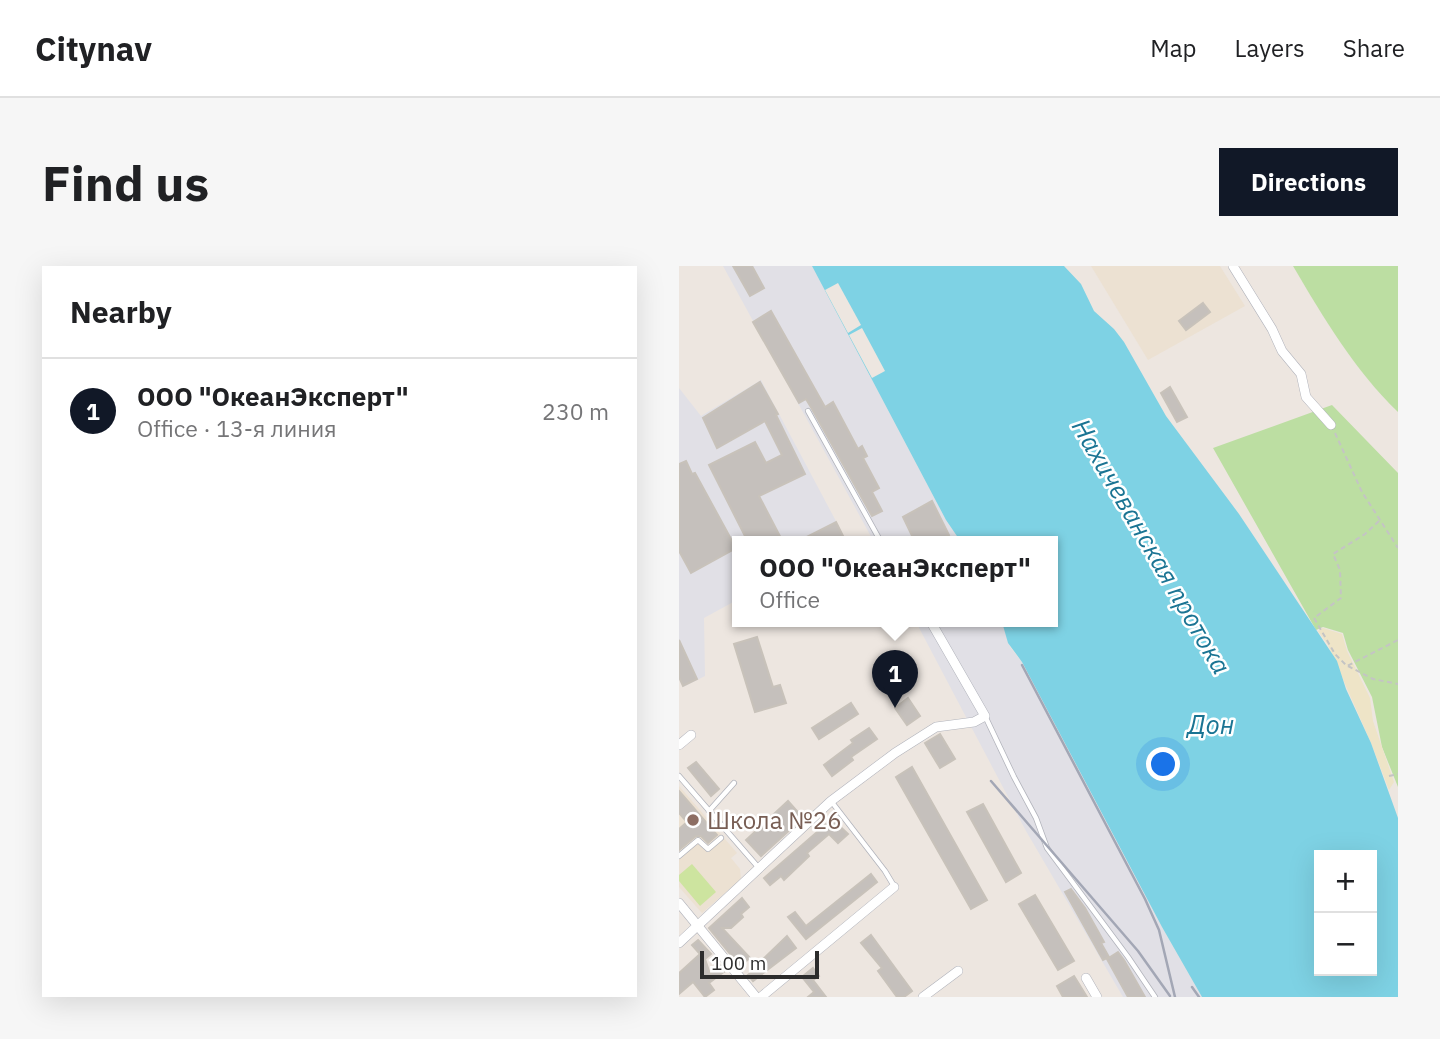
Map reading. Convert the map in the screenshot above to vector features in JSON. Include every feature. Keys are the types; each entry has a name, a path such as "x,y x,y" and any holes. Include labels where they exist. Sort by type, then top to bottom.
{"street":[{"path":"1233,266 1272,329 1282,351 1301,374 1306,397 1331,425"},
{"path":"679,943 831,801 895,753 936,727 974,722 985,716 933,627"},
{"path":"679,745 691,735"},
{"path":"679,903 758,997 894,887"},
{"path":"923,997 958,971"},
{"path":"1086,978 1097,997"}],"lane":[{"path":"808,411 878,536"},
{"path":"985,716 1036,818 1047,848 1155,997"},
{"path":"679,776 758,867"},
{"path":"709,811 734,783"},
{"path":"831,801 885,871 894,887"},
{"path":"679,856 696,841 708,849 721,838"}],"path":[{"path":"1331,425 1362,492 1398,548"},
{"path":"1379,521 1365,534 1333,554 1340,570 1341,598 1314,618 1335,654 1347,666 1373,679 1398,684"},
{"path":"1347,666 1398,640"},
{"path":"1389,776 1398,774"}],"shaded area":[{"path":"723,266 812,266 957,536 871,536"},
{"path":"1091,266 1220,266 1245,306 1148,360"},
{"path":"761,380 844,536 732,536 732,603 704,618 705,676 683,687 679,679 679,388 701,416"},
{"path":"919,627 1004,627 1010,647 1022,662 1162,927 1202,997 1123,997 1026,831"},
{"name":"Школа №26","path":"679,786 737,853 731,858 740,869 741,879 702,913 679,887"}],"green space":[{"path":"1293,266 1398,266 1398,412 1354,361"},
{"path":"1332,405 1398,473 1398,787 1382,747 1372,697 1348,650 1343,633 1323,627 1316,630 1213,448"},
{"path":"692,864 716,892 700,906 679,881 679,875"}],"sand":[{"path":"1323,628 1342,634 1347,651 1370,698 1373,721 1394,782 1389,790 1328,645 1318,631"}],"water":[{"name":"Дон","path":"812,266 1064,266 1081,284 1094,311 1124,342 1166,416 1239,514 1337,661 1398,818 1398,997 1202,997 1162,927 1022,662 1008,643 1003,627 1058,627 1058,536 957,536"}],"pier":[{"path":"838,283 861,325 848,333 825,290"},
{"path":"862,328 885,371 872,378 849,335"}],"building":[{"path":"733,266 752,266 764,288 750,296"},
{"path":"1203,303 1210,312 1186,330 1179,321"},
{"path":"771,311 825,407 833,402 858,449 862,446 867,456 863,458 879,488 872,492 882,511 872,516 806,399 799,403 753,322"},
{"path":"760,382 778,414 776,415 805,474 759,496 780,536 745,536 709,465 755,442 766,463 782,455 765,421 717,448 703,418"},
{"path":"1170,387 1187,417 1177,422 1161,393"},
{"path":"686,461 692,474 695,473 732,541 732,550 691,573 679,551 679,464"},
{"path":"932,501 949,535 912,536 903,517"},
{"path":"836,522 843,536 809,536"},
{"path":"757,637 773,687 780,685 786,703 755,712 734,644"},
{"path":"679,640 697,679 683,686 679,677"},
{"path":"908,698 920,716 907,725 895,708"},
{"path":"851,703 858,714 819,739 812,728"},
{"path":"869,728 877,739 851,757 853,760 832,776 824,765 853,743 851,740"},
{"path":"940,734 955,759 940,768 925,743"},
{"path":"696,762 719,789 711,796 688,768"},
{"path":"912,767 987,900 971,909 896,777"},
{"path":"679,791 717,835 708,843 701,836 696,836 679,850 679,829 687,822 679,813"},
{"path":"788,801 803,818 761,856 746,840"},
{"path":"983,804 1021,873 1006,882 967,812"},
{"path":"832,819 848,834 838,843 829,834 807,853 809,856 784,880 781,876 770,885 764,878"},
{"path":"871,874 877,882 806,939 788,917 795,912 806,926"},
{"path":"1071,889 1104,942 1101,943 1109,957 1103,960 1065,892"},
{"path":"1035,895 1074,961 1058,970 1019,904"},
{"path":"742,898 749,907 741,914 743,917 731,928 722,928 750,958 740,966 709,928"},
{"path":"871,935 912,991 904,997 897,997 878,971 882,968 861,943"},
{"path":"787,936 796,948 753,981 748,975 763,963 761,961"},
{"path":"698,940 711,954 705,959 710,974 721,965 725,971 709,983 714,990 705,997 693,982 679,994 679,973 700,954 692,945"},
{"path":"1118,952 1145,997 1128,997 1107,959"},
{"path":"813,968 819,976 813,980 826,997 808,997 814,992 802,977"},
{"path":"1074,976 1087,997 1063,997 1057,986"}],"railway":[{"path":"1022,665 1145,899 1159,930 1175,997"},
{"path":"991,781 1138,951 1170,996"},
{"path":"1192,987 1199,997"}],"place":[{"name":"ООО \"ОкеанЭксперт\"","path":"895,708"},
{"name":"Школа №26","path":"693,820"}],"water label":[{"name":"Нахичеванская протока","path":"1152,546"}]}
